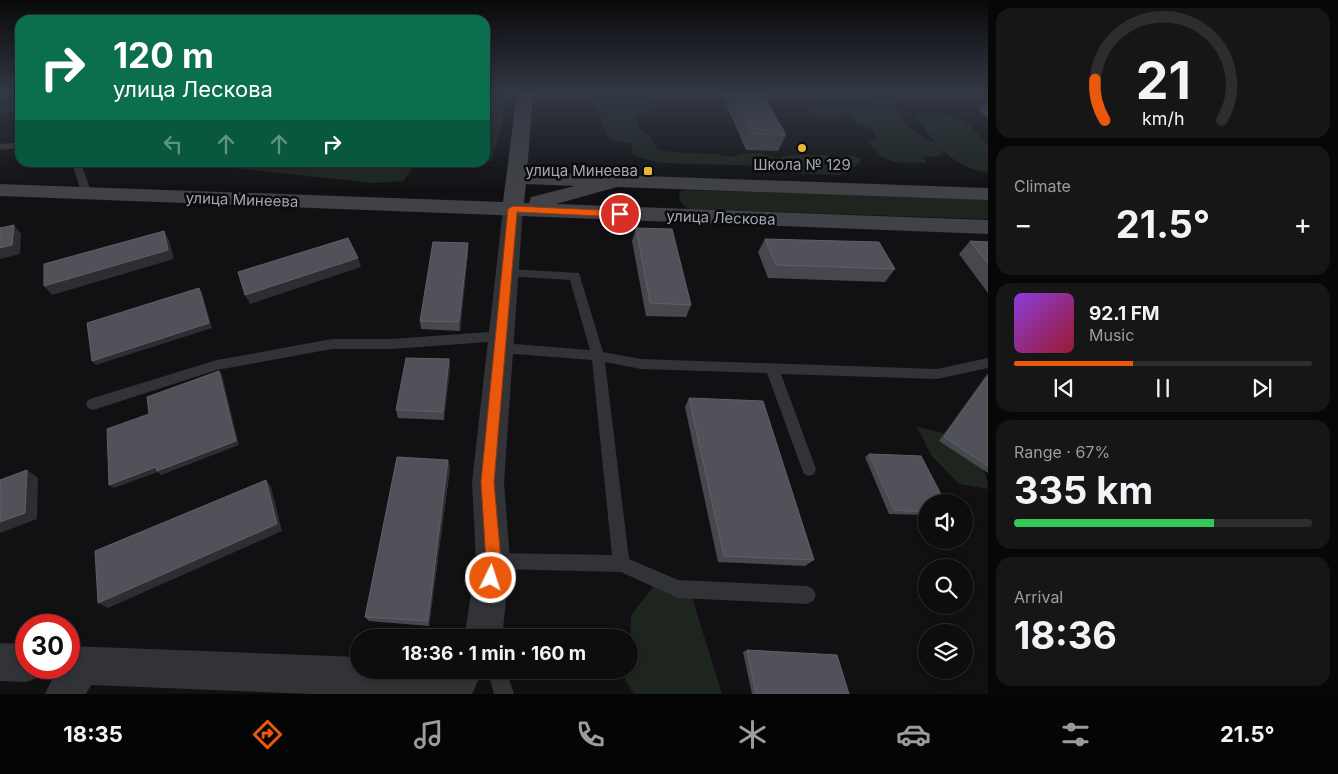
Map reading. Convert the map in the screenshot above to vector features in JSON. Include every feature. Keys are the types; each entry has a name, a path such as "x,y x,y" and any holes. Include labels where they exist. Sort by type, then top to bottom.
{"main road":[{"path":"513,209 522,125"},
{"path":"516,178 616,181"},
{"name":"улица Лескова","path":"513,209 616,181 988,194"},
{"path":"594,187 588,194 587,201 596,208 620,214"},
{"name":"улица Минеева","path":"0,190 513,209"},
{"name":"улица Лескова","path":"513,209 988,227"}],"street":[{"path":"485,629 493,561 488,482 513,209"},
{"path":"0,662 15,663"},
{"path":"80,675 350,679"},
{"path":"381,679 459,679"}],"lane":[{"path":"0,147 15,146"},
{"path":"77,167 87,194"},
{"path":"508,273 575,276 598,356 622,564"},
{"path":"92,404 217,365 332,344 502,342 641,364 937,374 988,363"},
{"path":"772,368 809,470"},
{"path":"493,561 622,564 678,589 807,595"},
{"path":"500,679 504,694"}],"shaded area":[{"path":"490,125 501,125 492,161 490,161"},
{"path":"637,125 638,128 650,135 658,150 718,154 732,157 741,154 761,153 777,158 790,155 826,155 838,158 849,155 860,158 860,163 839,175 791,173 773,166 660,163 633,155 632,144 610,140 602,126"},
{"path":"861,125 908,125 921,136 935,143 922,125 970,125 988,145 988,172 982,172 964,165 943,150 940,156 924,157 926,163 900,163 888,160 875,151 869,143 876,137 871,129"},
{"path":"224,167 413,167 403,181 374,183"},
{"path":"682,190 988,198 988,219 690,209 680,200 679,193"},
{"path":"917,427 945,434 961,442 980,464 987,479 988,489 959,484 931,455"},
{"path":"663,575 691,594 722,694 634,694 625,680 638,679 638,629 630,629 631,615"}],"building":[{"path":"749,125 781,125 786,135 753,134"},
{"path":"14,225 12,245 0,248 0,228"},
{"path":"636,228 672,229 691,305 650,303"},
{"path":"164,231 168,250 44,286 44,264"},
{"path":"348,238 358,258 245,295 238,272"},
{"path":"765,239 879,242 895,269 776,265"},
{"path":"970,241 988,242 988,264"},
{"path":"433,242 468,243 459,322 420,321"},
{"path":"199,288 209,323 92,361 87,323"},
{"path":"406,358 449,359 443,412 396,410"},
{"path":"219,371 236,441 157,471 156,467 109,485 107,429 149,414 147,397"},
{"path":"988,376 988,466 944,437"},
{"path":"689,398 763,401 814,560 724,556"},
{"path":"869,454 921,456 941,494 918,494 918,512 894,510"},
{"path":"397,457 448,460 428,621 365,617"},
{"path":"27,470 25,513 0,522 0,480"},
{"path":"266,480 277,524 98,603 95,551"},
{"path":"747,650 837,655 849,694 756,694"}],"place":[{"name":"Школа № 129","path":"802,148"},
{"name":"улица Минеева","path":"648,171"}],"route":[{"path":"491,578 493,561 488,482 513,209 620,214"}]}
